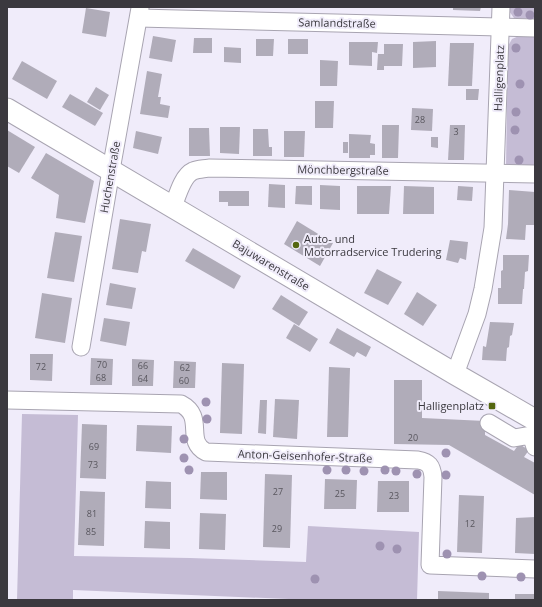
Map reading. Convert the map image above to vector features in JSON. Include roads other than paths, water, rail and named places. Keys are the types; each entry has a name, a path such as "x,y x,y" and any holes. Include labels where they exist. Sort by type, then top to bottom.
{"main road":[{"name":"Bajuwarenstraße","path":"7,109 535,420"}],"street":[{"name":"Halligenplatz","path":"455,374 477,314 484,289 493,228 501,7"},
{"name":"Samlandstraße","path":"140,13 535,28"},
{"name":"Huchenstraße","path":"81,347 111,170 140,13"},
{"name":"Mönchbergstraße","path":"173,207 185,180 190,174 194,171 209,168 535,174"},
{"name":"Anton-Geisenhofer-Straße","path":"7,400 181,404 188,408 193,417 195,442 200,449 206,452 424,461 429,464 433,477 430,565 535,569"},
{"path":"489,423 514,438 531,435 535,447"}],"place":[{"name":"Auto- und Motorradservice Trudering","path":"296,245"},
{"name":"Halligenplatz","path":"492,406"}]}
